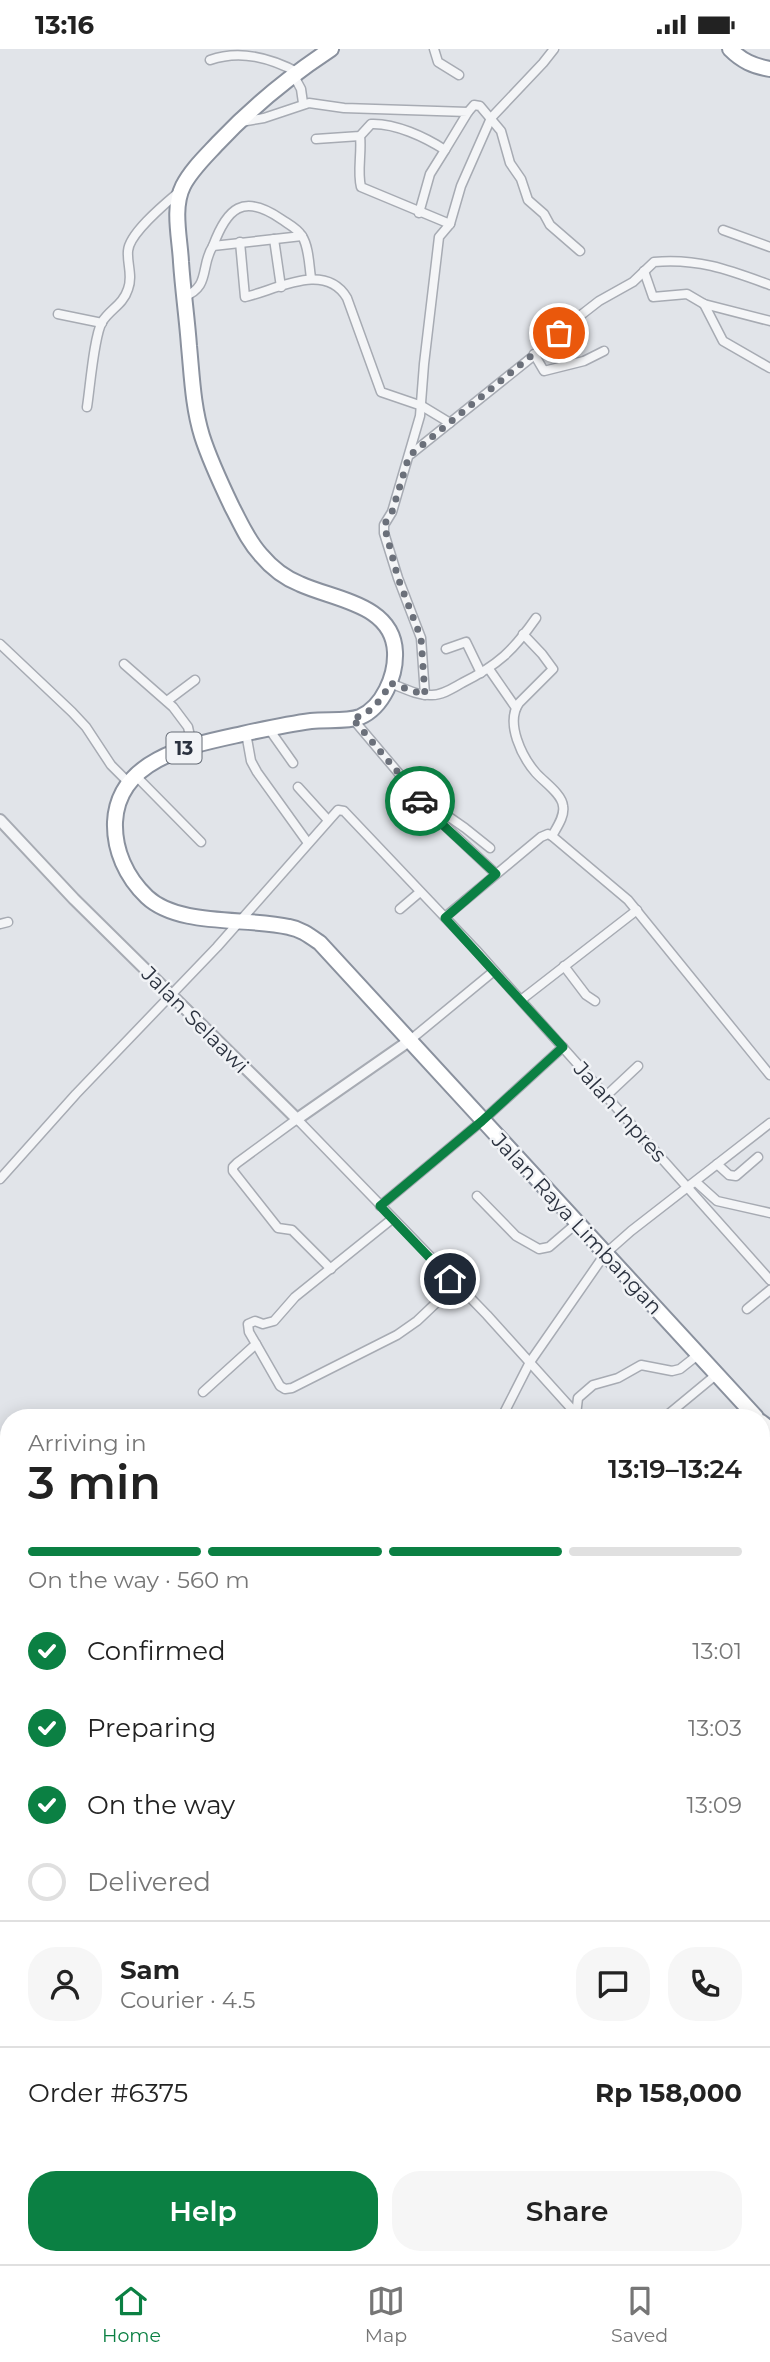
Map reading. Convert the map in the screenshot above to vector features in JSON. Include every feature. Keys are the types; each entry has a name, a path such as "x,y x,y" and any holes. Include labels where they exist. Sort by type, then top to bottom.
{"highway":[{"path":"331,49 238,122 198,165 181,190 178,218 192,390 202,434 216,473 246,535 262,557 284,575 297,583 367,608 388,628 395,653 390,683 372,708 363,715 352,718"},
{"path":"730,49 753,66 770,69"},
{"name":"13","path":"132,779 160,758 192,745 308,721 352,718"},
{"name":"Jalan Raya Limbangan","path":"132,779 116,809 116,839 122,862 146,896 161,907 188,915 291,927 320,943 749,1409"}],"street":[{"path":"434,49 442,66 459,75"},
{"path":"425,695 421,638 398,578 384,525 392,512 422,406 437,247 439,237 450,224 461,186 491,118 554,49"},
{"path":"210,60 224,56 258,56 279,62 296,74 303,103"},
{"path":"238,122 264,118 303,103 344,108 468,112"},
{"path":"418,213 430,174 468,112 477,104 501,131 510,163 521,179 528,199 544,214 550,225 580,251"},
{"path":"444,150 406,131 370,124 360,136 360,185 418,213 450,224"},
{"path":"316,139 360,136"},
{"path":"87,407 102,323 122,303 129,288 131,275 128,250 134,238 181,190"},
{"path":"183,297 199,288 225,217 243,207 262,208 296,229 302,236 311,278"},
{"path":"723,230 770,247"},
{"path":"213,246 302,236"},
{"path":"274,239 281,287"},
{"path":"240,242 244,296 311,278 331,282 345,294 380,392 422,406 450,423"},
{"path":"409,456 572,322 633,282 656,261 710,264 770,285"},
{"path":"644,271 653,297 685,294 704,304 770,321"},
{"path":"704,304 723,341 770,368"},
{"path":"58,314 102,323"},
{"path":"534,354 544,371 576,364 604,351"},
{"path":"390,683 425,695 438,694 485,671 505,656 536,618"},
{"path":"523,634 553,669 516,708 514,723 527,760 562,800 563,814 552,836"},
{"path":"446,649 466,642 485,671 516,708"},
{"path":"0,644 86,727 111,765 132,779 201,842"},
{"path":"124,664 167,701 188,727 192,745"},
{"path":"167,701 195,681"},
{"path":"352,718 443,825 496,874"},
{"path":"268,729 293,763"},
{"path":"246,733 251,761 257,772 308,843"},
{"path":"0,1179 76,1094 241,921 327,819 298,787"},
{"path":"416,795 490,848"},
{"name":"Jalan Inpres","path":"327,819 338,810 344,811 521,1000 770,1280"},
{"name":"Jalan Selaawi","path":"0,820 170,996 297,1119"},
{"path":"445,918 548,834 615,887 637,910 770,1075"},
{"path":"400,909 420,891"},
{"path":"521,1000 637,910"},
{"path":"564,966 586,995 595,1001"},
{"path":"331,1269 292,1230 278,1228 235,1174 233,1167 410,1041 494,971"},
{"path":"380,1206 482,1121 563,1047"},
{"path":"606,1096 638,1066"},
{"path":"297,1119 530,1362 571,1409"},
{"path":"506,1409 530,1362 605,1254 770,1123"},
{"path":"717,1164 730,1175 736,1176 758,1157"},
{"path":"696,1182 717,1201 770,1213"},
{"path":"477,1196 516,1236 539,1249 549,1247 577,1223"},
{"path":"392,1219 295,1297 274,1321 263,1324 255,1321 248,1324 249,1332 280,1386 288,1389 397,1335 417,1321 456,1285"},
{"path":"747,1309 770,1290"},
{"path":"203,1392 256,1344"},
{"path":"577,1409 578,1398 593,1385 618,1378 641,1366 672,1371 680,1369 699,1354"},
{"path":"675,1409 717,1374"}],"way so far":[{"path":"420,801 352,718 363,715 372,708 390,683 425,695 421,638 398,578 384,525 392,512 409,456 559,333"}],"route":[{"path":"420,801 496,874 445,918 563,1047 482,1121 380,1206 450,1279"}]}
